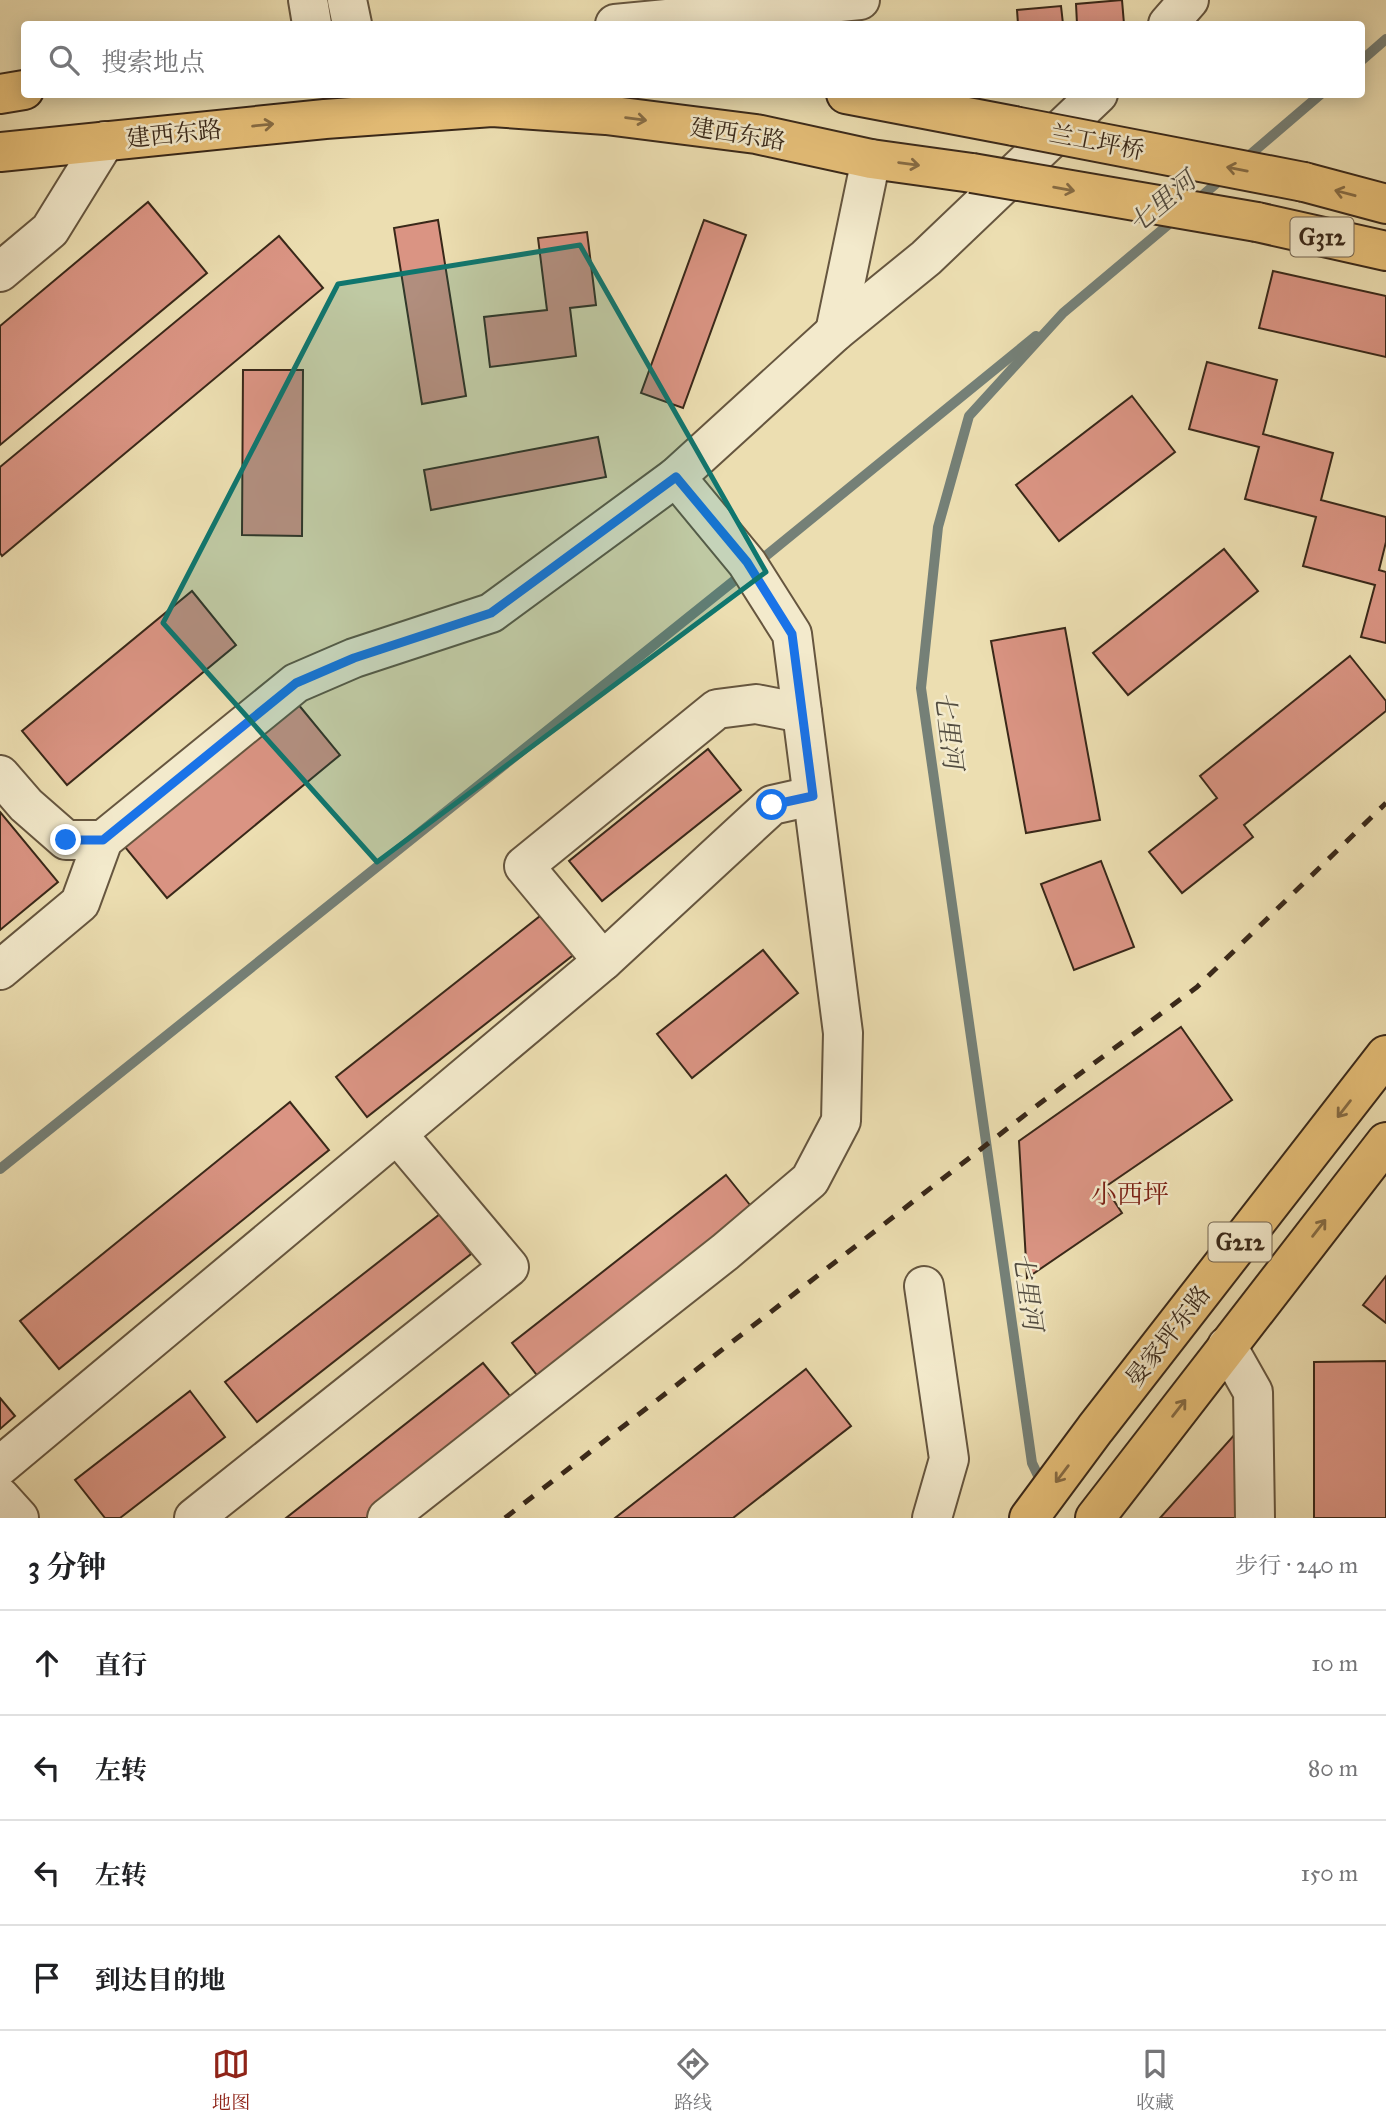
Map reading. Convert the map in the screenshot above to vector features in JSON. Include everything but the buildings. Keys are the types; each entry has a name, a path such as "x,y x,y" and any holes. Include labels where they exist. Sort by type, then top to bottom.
{"highway":[{"path":"0,93 21,90"},
{"name":"兰工坪桥","path":"867,98 1304,182 1386,204"},
{"name":"建西东路","path":"0,152 326,119 492,107 606,115 756,134 871,159 972,173"},
{"name":"兰工坪桥","path":"972,173 1257,222 1386,251"},
{"name":"晏家坪东路","path":"1029,1518 1386,1055"},
{"name":"G212","path":"1095,1518 1386,1142"}],"street":[{"path":"308,0 312,21"},
{"path":"347,0 351,21"},
{"path":"646,21 860,0"},
{"path":"1171,21 1189,0"},
{"path":"0,970 80,903 103,840 296,683 354,658 491,613 685,488 835,332 926,258 1094,98"},
{"path":"0,272 50,230 105,141"},
{"path":"835,332 871,159"},
{"path":"387,1518 724,1252 810,1180 841,1121 843,1033 792,634 747,562 685,488"},
{"path":"603,961 524,866 717,709 756,704 802,713"},
{"path":"0,775 26,805 66,840 103,840"},
{"path":"0,1466 603,961 772,805 813,796"},
{"path":"194,1518 509,1267 397,1134"},
{"path":"924,1286 948,1459 932,1518"},
{"path":"1227,1346 1253,1392 1255,1518"},
{"path":"0,1497 19,1518"}],"highlighted area":[{"path":"580,245 766,572 377,862 163,623 338,284"}],"waterway":[{"name":"七里河","path":"1365,57 1386,39"},
{"name":"七里河","path":"1245,159 1316,98"},
{"name":"七里河","path":"1197,200 1225,176"},
{"name":"七里河","path":"1043,1486 1032,1463 921,688 938,527 969,416 1063,313 1175,219"},
{"path":"757,563 1036,336"},
{"path":"0,1169 745,572"}],"railway":[{"path":"505,1518 1039,1104 1197,987 1386,803"}],"district":[{"name":"小西坪","path":"1130,1194"}],"route":[{"path":"66,840 103,840 296,683 354,658 491,613 676,477 747,562 792,634 813,796 772,805"}]}
